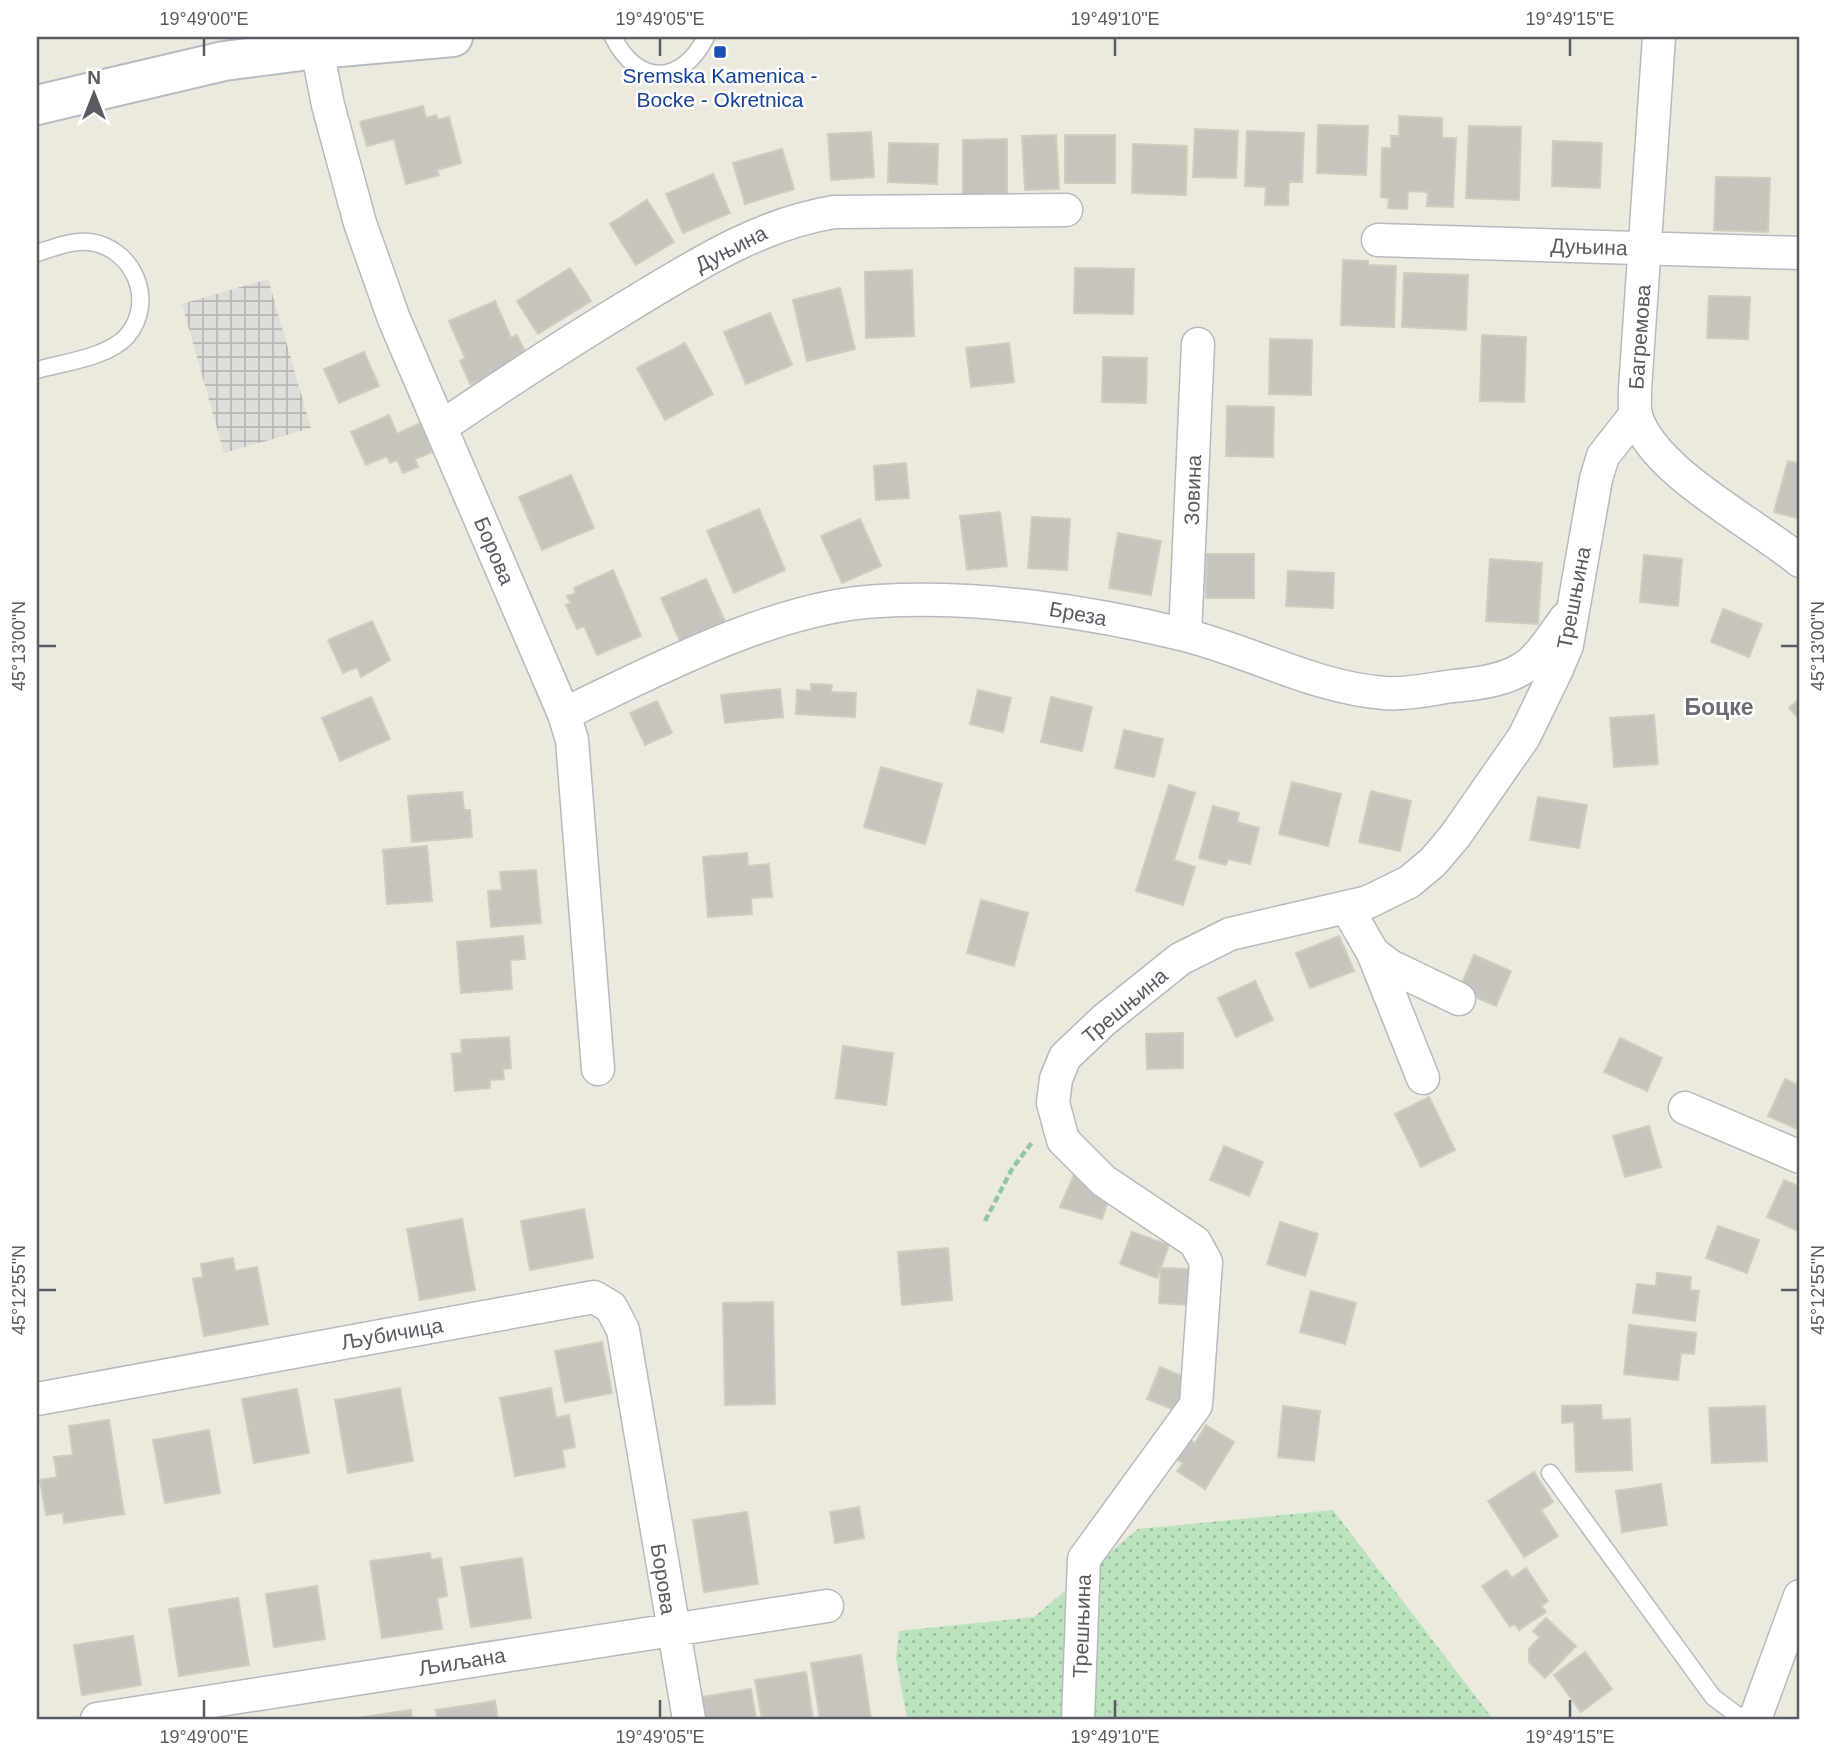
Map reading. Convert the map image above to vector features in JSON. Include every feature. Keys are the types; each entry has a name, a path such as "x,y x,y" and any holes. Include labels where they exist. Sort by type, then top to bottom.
{"main road":[{"path":"37,105 224,61 317,49 453,37"}],"street":[{"name":"Багремова","path":"1659,37 1635,389 1636,414 1645,435 1673,467 1800,561"},
{"name":"Борова","path":"317,49 328,105 360,223 394,318 564,714 572,740 598,1069"},
{"name":"Дуњина","path":"441,427 674,278 763,231 801,217 834,212 1066,210"},
{"name":"Дуњина","path":"1378,240 1800,253"},
{"name":"Зовина","path":"1185,635 1198,344"},
{"name":"Трешњина","path":"1078,1719 1084,1559 1196,1405 1206,1262 1195,1242 1104,1181 1063,1140 1053,1102 1056,1079 1065,1057 1104,1020 1180,959 1230,934 1347,908 1409,882 1433,862 1497,777 1536,714 1567,645 1596,479 1604,456 1636,414"},
{"name":"Бреза","path":"564,714 666,666 771,624 830,608 877,601 1055,608 1185,635 1349,689 1388,694 1481,683 1521,670 1541,651 1573,609"},
{"path":"1347,908 1373,953 1423,1078"},
{"path":"1373,953 1390,966 1458,999"},
{"path":"1685,1108 1800,1157"},
{"name":"Љубичица","path":"37,1399 594,1297 611,1307 623,1330 641,1438"},
{"name":"Борова","path":"641,1438 671,1629 689,1719"},
{"path":"1755,1719 1800,1596"},
{"name":"Љиљана","path":"97,1719 827,1606"}],"lane":[{"path":"613,37 632,64 648,73 664,75 684,68 698,54 706,37"},
{"path":"37,253 78,242 105,245 120,254 132,268 139,285 140,303 136,320 126,336 111,348 37,370"},
{"path":"1550,1473 1713,1697 1737,1715 1755,1719"}],"path":[{"path":"985,1221 1012,1169 1034,1140 1056,1119"}],"shaded area":[{"path":"268,279 311,428 224,453 182,304"}],"green space":[{"path":"1333,1510 1493,1719 907,1719 896,1658 899,1631 1034,1617 1138,1529"}],"building":[{"path":"423,106 426,118 436,115 438,120 449,117 461,163 437,170 439,175 406,184 394,139 367,146 360,122"},
{"path":"1399,116 1442,118 1442,138 1456,138 1453,207 1427,206 1428,192 1408,191 1407,209 1388,208 1389,198 1381,197 1382,148 1391,148 1391,136 1399,136"},
{"path":"1318,125 1368,126 1366,175 1317,173"},
{"path":"1469,126 1521,127 1519,200 1466,198"},
{"path":"1195,129 1238,131 1236,178 1193,177"},
{"path":"1247,131 1304,133 1302,182 1289,182 1288,205 1265,205 1266,187 1245,186"},
{"path":"871,132 874,177 831,180 828,134"},
{"path":"1056,135 1059,189 1025,190 1022,136"},
{"path":"1065,135 1115,135 1115,183 1065,183"},
{"path":"1007,139 1007,195 963,195 963,140"},
{"path":"1553,141 1602,143 1600,188 1552,186"},
{"path":"889,143 938,144 937,184 888,182"},
{"path":"1133,144 1187,146 1186,195 1132,193"},
{"path":"782,149 794,189 745,204 733,163"},
{"path":"713,174 730,213 683,233 666,194"},
{"path":"1716,177 1770,178 1768,232 1714,230"},
{"path":"647,200 674,242 636,265 610,224"},
{"path":"1343,260 1368,261 1368,265 1396,266 1394,327 1341,325"},
{"path":"570,268 591,301 538,334 517,301"},
{"path":"1075,268 1134,269 1133,314 1074,313"},
{"path":"912,270 914,336 866,338 865,272"},
{"path":"1404,273 1468,275 1466,330 1402,327"},
{"path":"840,288 855,349 807,361 793,300"},
{"path":"1709,296 1750,297 1748,339 1707,338"},
{"path":"495,301 511,338 517,335 528,358 470,384 460,361 465,358 449,321"},
{"path":"770,313 792,365 746,384 724,332"},
{"path":"1482,335 1526,337 1524,402 1480,401"},
{"path":"1270,339 1312,340 1311,395 1269,394"},
{"path":"685,343 713,394 665,420 637,368"},
{"path":"1009,343 1014,382 971,387 966,348"},
{"path":"364,352 379,386 339,403 324,369"},
{"path":"1103,357 1147,358 1146,403 1102,402"},
{"path":"1227,406 1274,407 1273,457 1226,456"},
{"path":"389,415 397,434 420,423 432,452 415,459 418,467 403,473 397,460 390,463 387,456 366,465 351,432"},
{"path":"1788,461 1800,464 1800,519 1774,512"},
{"path":"906,463 909,498 876,500 874,466"},
{"path":"571,475 594,528 542,550 519,497"},
{"path":"759,509 785,570 734,593 707,531"},
{"path":"1000,512 1007,566 967,570 960,516"},
{"path":"1032,517 1070,519 1067,570 1028,568"},
{"path":"860,519 881,566 842,583 821,536"},
{"path":"1118,533 1161,541 1151,595 1109,588"},
{"path":"1206,554 1254,554 1254,598 1206,598"},
{"path":"1644,555 1682,559 1678,606 1640,602"},
{"path":"1490,559 1542,563 1538,624 1486,621"},
{"path":"613,570 641,636 597,655 584,626 577,629 566,605 571,603 567,596 576,593 574,588"},
{"path":"1288,571 1334,573 1333,608 1286,606"},
{"path":"706,579 727,626 682,646 661,598"},
{"path":"1723,609 1762,624 1749,657 1711,642"},
{"path":"372,621 390,660 361,677 357,667 343,673 328,640"},
{"path":"811,684 832,685 831,692 856,693 855,717 796,714 797,690 811,691"},
{"path":"780,689 783,717 725,723 721,695"},
{"path":"978,690 1011,698 1003,732 970,724"},
{"path":"371,697 390,739 340,761 322,718"},
{"path":"1051,697 1092,707 1082,751 1041,742"},
{"path":"1800,698 1800,720 1789,708"},
{"path":"657,701 672,733 645,745 630,713"},
{"path":"1654,715 1658,764 1614,767 1610,718"},
{"path":"1124,730 1163,739 1154,777 1115,768"},
{"path":"881,767 942,784 925,844 864,827"},
{"path":"1292,782 1341,794 1328,846 1279,834"},
{"path":"1169,785 1195,793 1174,860 1195,867 1183,905 1136,891"},
{"path":"1371,791 1411,801 1400,851 1359,842"},
{"path":"462,792 464,810 470,810 472,837 412,842 408,796"},
{"path":"1538,797 1587,805 1579,848 1530,840"},
{"path":"1213,806 1239,813 1237,822 1259,828 1250,864 1228,859 1226,865 1199,858"},
{"path":"427,846 432,901 387,904 383,850"},
{"path":"747,853 748,866 769,864 772,897 751,898 752,914 708,917 703,857"},
{"path":"536,870 541,923 491,927 488,891 502,890 500,872"},
{"path":"981,900 1028,913 1014,966 967,953"},
{"path":"523,936 525,959 510,960 512,989 461,993 457,942"},
{"path":"1339,936 1354,971 1310,988 1296,953"},
{"path":"1474,955 1511,971 1496,1006 1459,990"},
{"path":"1255,981 1273,1020 1236,1037 1218,998"},
{"path":"1183,1033 1183,1068 1147,1069 1146,1034"},
{"path":"509,1037 511,1068 503,1069 504,1079 490,1080 490,1088 455,1091 452,1054 462,1053 461,1040"},
{"path":"1620,1038 1662,1058 1647,1091 1604,1072"},
{"path":"843,1046 893,1053 886,1105 836,1098"},
{"path":"1785,1079 1800,1086 1799,1130 1768,1116"},
{"path":"1429,1097 1455,1150 1421,1167 1395,1114"},
{"path":"1649,1126 1661,1167 1625,1177 1613,1136"},
{"path":"1224,1146 1263,1162 1249,1196 1210,1180"},
{"path":"1076,1170 1110,1195 1102,1219 1060,1207"},
{"path":"1784,1180 1800,1187 1800,1232 1767,1217"},
{"path":"584,1209 593,1258 530,1270 521,1221"},
{"path":"462,1219 475,1290 420,1300 407,1229"},
{"path":"1280,1222 1318,1234 1305,1276 1267,1264"},
{"path":"1718,1226 1759,1240 1747,1273 1706,1258"},
{"path":"1132,1232 1169,1245 1157,1278 1120,1264"},
{"path":"948,1248 952,1300 902,1305 898,1252"},
{"path":"233,1258 235,1271 257,1267 268,1324 204,1336 193,1279 203,1277 201,1264"},
{"path":"1161,1268 1191,1269 1189,1305 1159,1303"},
{"path":"1657,1273 1691,1277 1690,1290 1699,1291 1695,1321 1633,1313 1637,1284 1656,1286"},
{"path":"1311,1291 1356,1303 1345,1344 1300,1332"},
{"path":"773,1302 775,1404 725,1405 723,1303"},
{"path":"1629,1325 1696,1333 1694,1354 1681,1353 1678,1380 1624,1374"},
{"path":"602,1342 612,1393 565,1402 555,1351"},
{"path":"1160,1367 1189,1379 1177,1411 1147,1399"},
{"path":"400,1388 413,1461 348,1473 335,1400"},
{"path":"551,1388 556,1418 569,1415 575,1447 562,1450 565,1467 515,1476 500,1398"},
{"path":"297,1389 309,1453 254,1463 242,1399"},
{"path":"1601,1405 1602,1420 1630,1419 1632,1470 1576,1472 1574,1422 1562,1423 1562,1406"},
{"path":"1283,1406 1320,1411 1314,1461 1278,1457"},
{"path":"1765,1406 1767,1461 1712,1463 1709,1408"},
{"path":"109,1420 124,1514 64,1523 63,1513 46,1515 40,1480 57,1477 54,1457 73,1455 69,1426"},
{"path":"1206,1425 1234,1442 1205,1489 1177,1471 1183,1463 1174,1458 1187,1438 1195,1443"},
{"path":"209,1430 220,1493 165,1503 153,1440"},
{"path":"1534,1472 1553,1502 1541,1510 1558,1536 1524,1557 1488,1501"},
{"path":"1661,1484 1667,1525 1622,1532 1616,1491"},
{"path":"859,1507 864,1538 835,1543 830,1512"},
{"path":"747,1512 758,1584 704,1592 693,1520"},
{"path":"430,1553 431,1560 441,1558 447,1596 437,1598 442,1629 382,1638 370,1561"},
{"path":"522,1558 531,1618 471,1627 461,1567"},
{"path":"1526,1568 1548,1601 1541,1606 1546,1612 1519,1630 1515,1624 1510,1627 1482,1586 1506,1570 1512,1578"},
{"path":"317,1586 325,1639 274,1647 266,1594"},
{"path":"238,1598 249,1665 179,1676 169,1609"},
{"path":"1546,1618 1576,1646 1545,1678 1529,1662 1529,1649 1540,1637 1533,1631"},
{"path":"133,1636 141,1685 82,1695 74,1645"},
{"path":"1585,1652 1612,1689 1581,1712 1554,1675"},
{"path":"861,1655 871,1719 820,1719 811,1663"},
{"path":"806,1672 813,1719 762,1719 755,1680"},
{"path":"751,1689 756,1719 704,1719 701,1697"},
{"path":"495,1701 498,1719 437,1719 436,1710"},
{"path":"411,1710 412,1719 351,1719"}],"place":[{"name":"Sremska Kamenica - Bocke - Okretnica","path":"720,52"}],"district":[{"name":"Боцке","path":"1719,707"}]}
